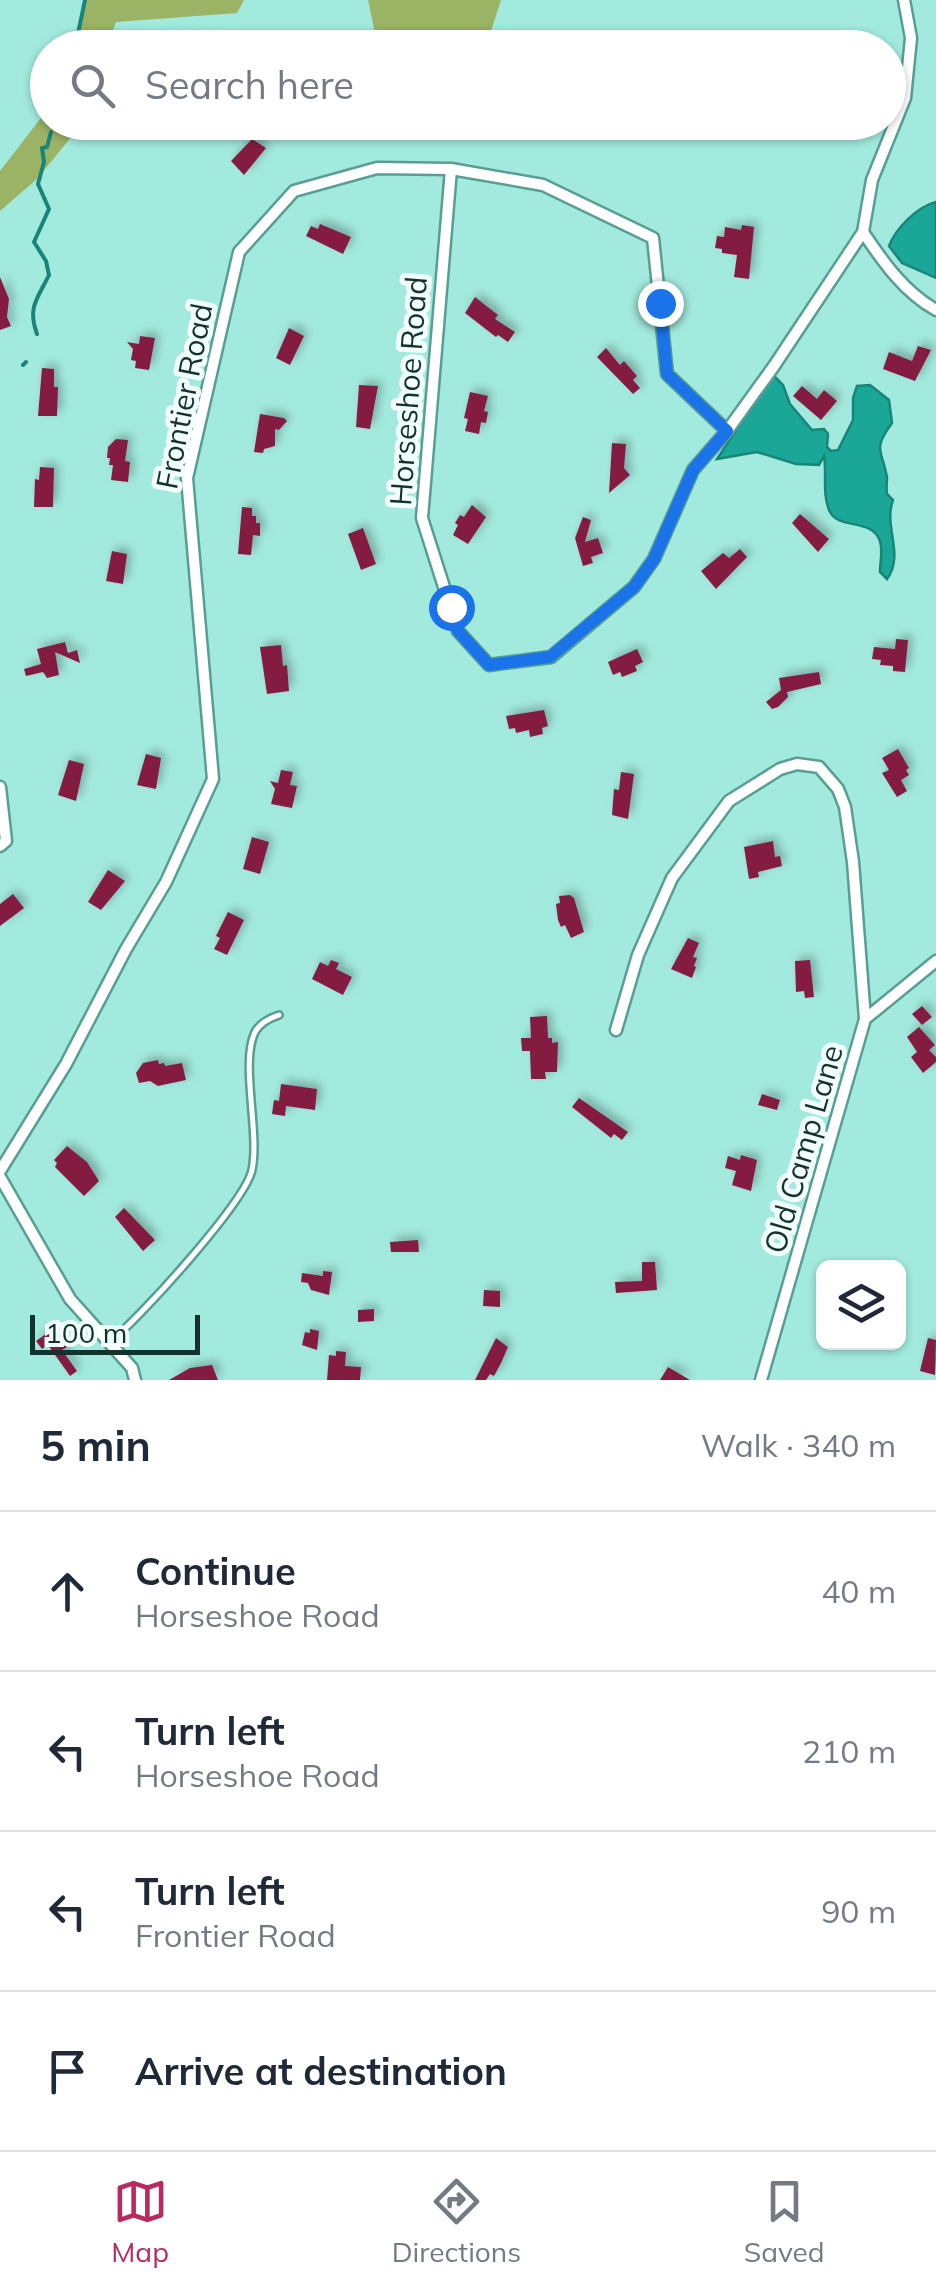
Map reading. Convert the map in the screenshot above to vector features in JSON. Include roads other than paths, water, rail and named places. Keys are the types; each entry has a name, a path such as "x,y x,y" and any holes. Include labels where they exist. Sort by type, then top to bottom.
{"street":[{"path":"904,0 911,38 906,81"},
{"path":"888,140 872,180 863,232 887,268 923,303 936,310"},
{"name":"Frontier Road","path":"0,1174 66,1064 166,882 214,779 186,478 239,252 294,191 377,168 451,170 543,185 653,238 667,374 727,431"},
{"name":"Horseshoe Road","path":"451,170 422,518 458,631 489,665 550,657 634,587 654,559 693,470 727,431 863,232"},
{"path":"616,1030 638,955 672,878 729,801 780,769 797,764 820,767 838,788 845,807 865,1019"},
{"path":"0,787 6,840 0,846"},
{"name":"Old Camp Lane","path":"762,1380 865,1019 936,961"},
{"path":"0,1174 70,1299 132,1368 136,1380"}],"lane":[{"path":"109,1342 134,1323 247,1186 254,1138 252,1046 260,1026 279,1014"}],"waterway":[{"path":"79,30 85,0"},
{"path":"37,334 34,310 49,275 46,261 34,242 49,209 38,184 44,162 42,148 47,147 49,140"},
{"path":"23,365 26,362"}]}
